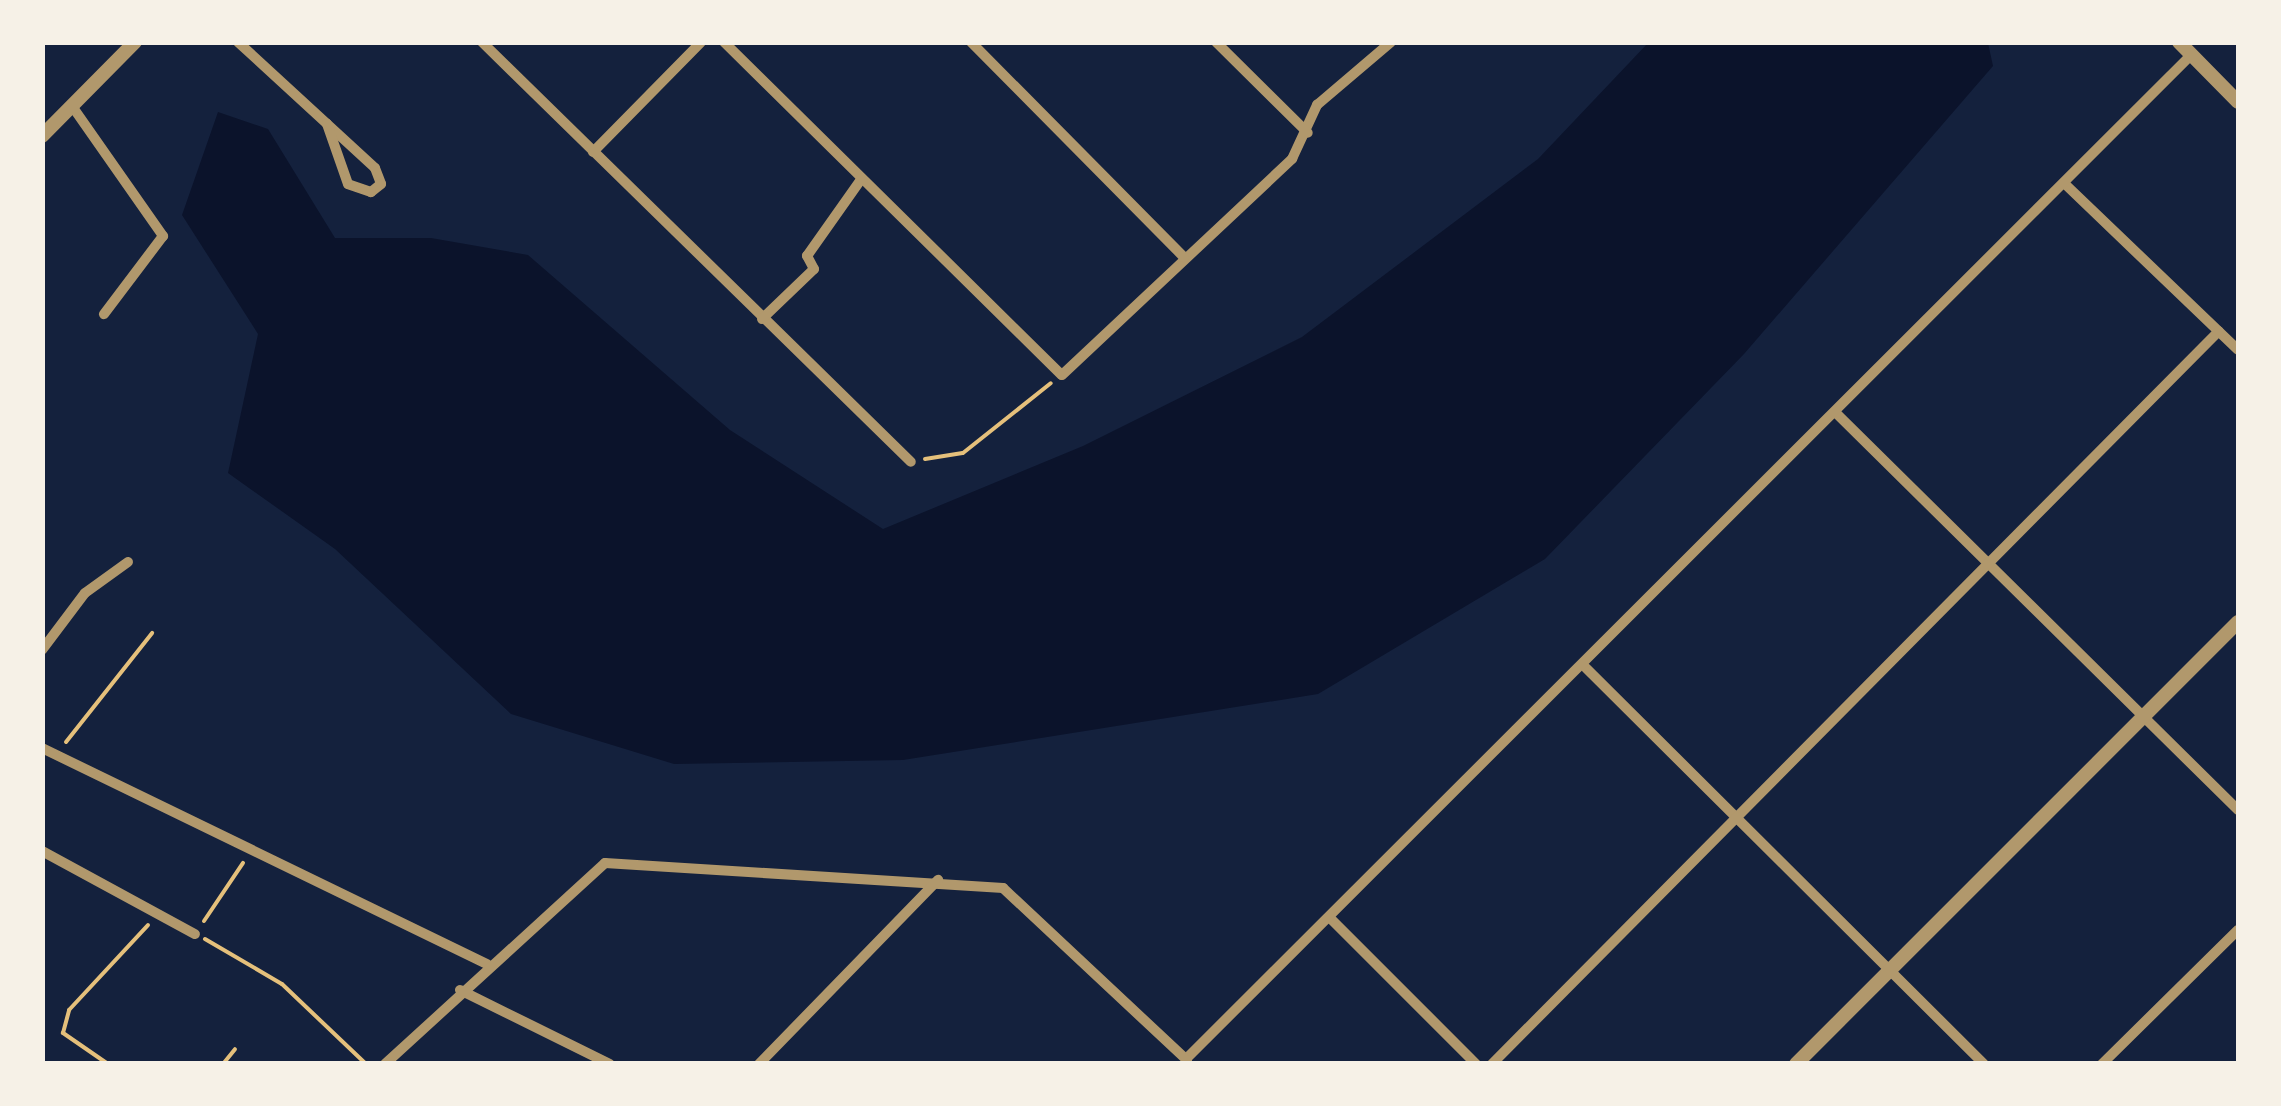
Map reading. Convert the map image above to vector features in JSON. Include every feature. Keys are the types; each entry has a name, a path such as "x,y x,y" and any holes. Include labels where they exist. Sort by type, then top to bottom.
{"street":[{"path":"42,136 135,42"},
{"path":"238,42 375,168 381,184 371,192 348,184 327,124"},
{"path":"482,42 911,462"},
{"path":"593,152 701,42"},
{"path":"724,42 1062,375 1292,160 1308,133 1317,105 1392,42"},
{"path":"970,42 1184,257"},
{"path":"1216,42 1308,133"},
{"path":"2179,42 2238,102"},
{"path":"385,1064 487,964 605,863 938,880 1003,888 1188,1061 1586,668 2191,55"},
{"path":"72,106 164,236 104,314"},
{"path":"762,320 814,268 807,256 862,178"},
{"path":"2066,184 2238,350"},
{"path":"1492,1064 2220,332"},
{"path":"1837,414 1986,566 2238,810"},
{"path":"42,650 86,593 128,562"},
{"path":"1796,1064 2238,622"},
{"path":"1586,668 1984,1064"},
{"path":"44,751 255,846 487,964"},
{"path":"42,850 196,934"},
{"path":"759,1064 938,880"},
{"path":"1331,919 1476,1064"},
{"path":"2102,1064 2238,930"},
{"path":"460,990 610,1064"}],"path":[{"path":"911,462 963,452 1062,375"},
{"path":"44,751 74,739 152,633"},
{"path":"255,846 196,934 282,984 366,1064"},
{"path":"108,1064 63,1033 69,1010 148,925 164,928"},
{"path":"223,1064 235,1049"}],"water":[{"path":"1648,43 1988,43 1993,66 1744,354 1545,559 1318,694 903,760 674,764 511,714 335,549 228,473 258,334 182,215 218,112 268,129 335,238 431,238 528,255 730,430 883,529 1083,446 1302,337 1538,159"}]}
